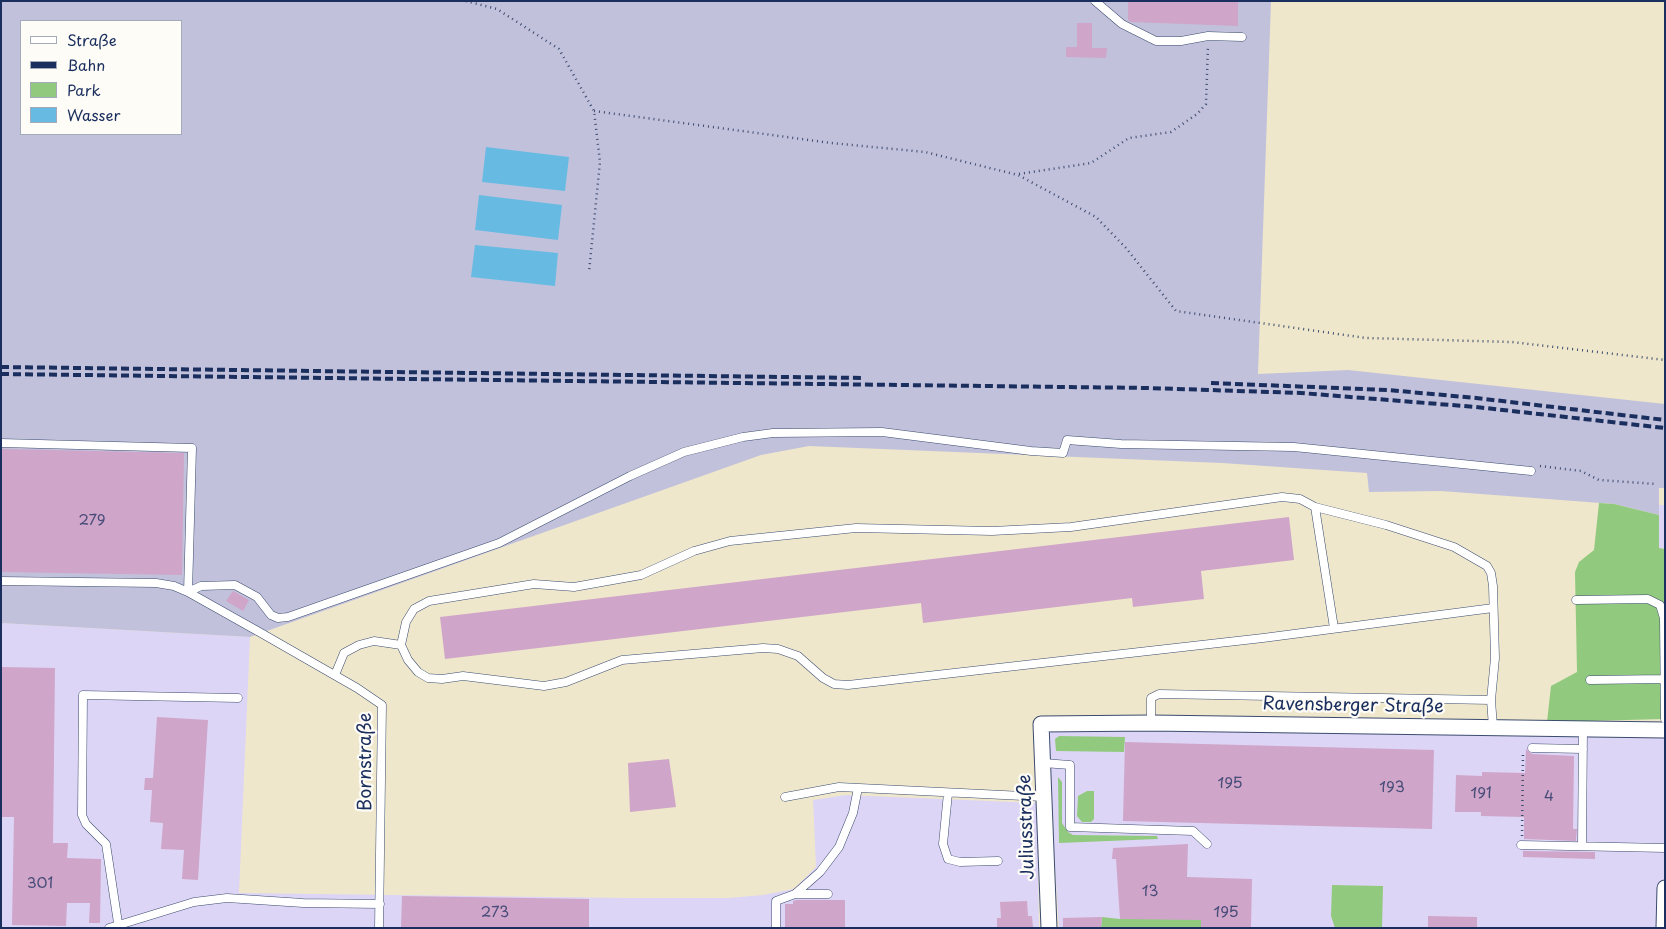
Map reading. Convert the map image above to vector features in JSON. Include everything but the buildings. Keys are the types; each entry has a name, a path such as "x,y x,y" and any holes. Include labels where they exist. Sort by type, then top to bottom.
{"street":[{"name":"Ravensberger Straße","path":"1041,724 1151,723 1665,730"},
{"name":"Juliusstraße","path":"1041,724 1049,928"},
{"path":"1664,928 1665,888"}],"lane":[{"path":"1095,1 1122,24 1156,41 1182,41 1208,36 1242,37"},
{"path":"1,443 192,448 188,592 201,586 235,585 257,597 271,615 278,618 288,617 499,544 630,476 684,452 718,442 773,433 882,432 1031,451 1063,453 1067,440 1120,444 1294,447 1531,472"},
{"path":"1493,608 848,685 834,684 823,678 798,656 778,649 763,648 622,660 556,685 544,686 463,676 442,679 428,678 418,672 408,660 401,645 406,622 414,609 429,601 534,584 574,587 641,574 694,551 730,541 856,528 992,531 1072,528 1282,497 1300,499 1315,507 1386,525 1454,547 1480,560 1487,566 1492,573 1495,658 1491,700 1493,727"},
{"path":"1315,507 1334,628"},
{"name":"Bornstraße","path":"1,581 156,583 188,592 335,675 382,705 379,928"},
{"path":"1576,600 1648,599 1660,606 1664,618 1665,719"},
{"path":"335,675 344,653 359,645 374,641 401,645"},
{"path":"1590,680 1664,679"},
{"path":"1151,723 1151,698 1159,694 1491,700"},
{"path":"118,923 106,844 86,824 82,814 83,695 238,698"},
{"path":"1582,846 1583,729"},
{"path":"1532,748 1583,749"},
{"path":"1043,763 1070,765 1070,827 1193,831 1207,844"},
{"path":"785,797 839,787 1044,797"},
{"path":"796,894 820,872 839,847 853,813 858,788"},
{"path":"948,792 944,844 948,859 960,862 998,862"},
{"path":"1522,845 1665,848"},
{"path":"776,928 776,900 796,894 828,894"},
{"path":"108,928 118,923 194,902 227,898 302,904 380,904"}],"path":[{"path":"466,1 497,10 559,49 594,111 600,162 589,272"},
{"path":"1018,175 1091,163 1129,138 1171,132 1197,114 1206,104 1208,36"},
{"path":"594,111 830,143 925,152 1018,175 1096,217 1126,248 1176,311 1366,338 1512,342 1665,360"},
{"path":"1531,472 1541,466 1581,471 1599,480 1656,484"},
{"path":"1522,845 1522,752 1531,752 1532,748"}],"shaded area":[{"path":"1,1 1271,1 1258,374 1348,370 1665,404 1665,488 1659,488 1659,515 1614,504 1441,491 1369,492 1367,473 1222,463 809,446 761,455 250,637 1,623"},
{"path":"1659,505 1665,505 1665,549 1659,548"},
{"path":"1,623 250,637 239,893 627,898 728,898 763,895 794,889 816,867 813,800 846,795 1037,803 1039,928 1,928"},
{"path":"1048,729 1665,738 1665,928 1059,928 1047,749"}],"green space":[{"path":"1599,503 1614,504 1659,515 1659,548 1665,549 1665,719 1547,722 1551,686 1577,672 1575,572 1579,562 1594,550"},
{"path":"1059,736 1125,737 1124,752 1056,751 1055,739"},
{"path":"1058,777 1062,782 1062,823 1068,832 1073,835 1157,836 1158,839 1059,843"},
{"path":"1087,791 1094,791 1094,819 1091,822 1082,822 1077,816 1078,796"},
{"path":"1332,885 1383,886 1382,928 1335,928 1331,916"},
{"path":"1201,899 1201,928 1101,928 1102,917 1120,919"}],"water":[{"path":"486,147 569,157 565,191 482,182"},
{"path":"479,195 562,205 558,240 475,230"},
{"path":"475,245 558,253 555,286 471,277"}],"railway":[{"path":"1,367 864,378"},
{"path":"1,374 1148,388 1301,393 1476,407 1665,428"},
{"path":"1211,383 1388,390 1476,398 1665,420"}]}
